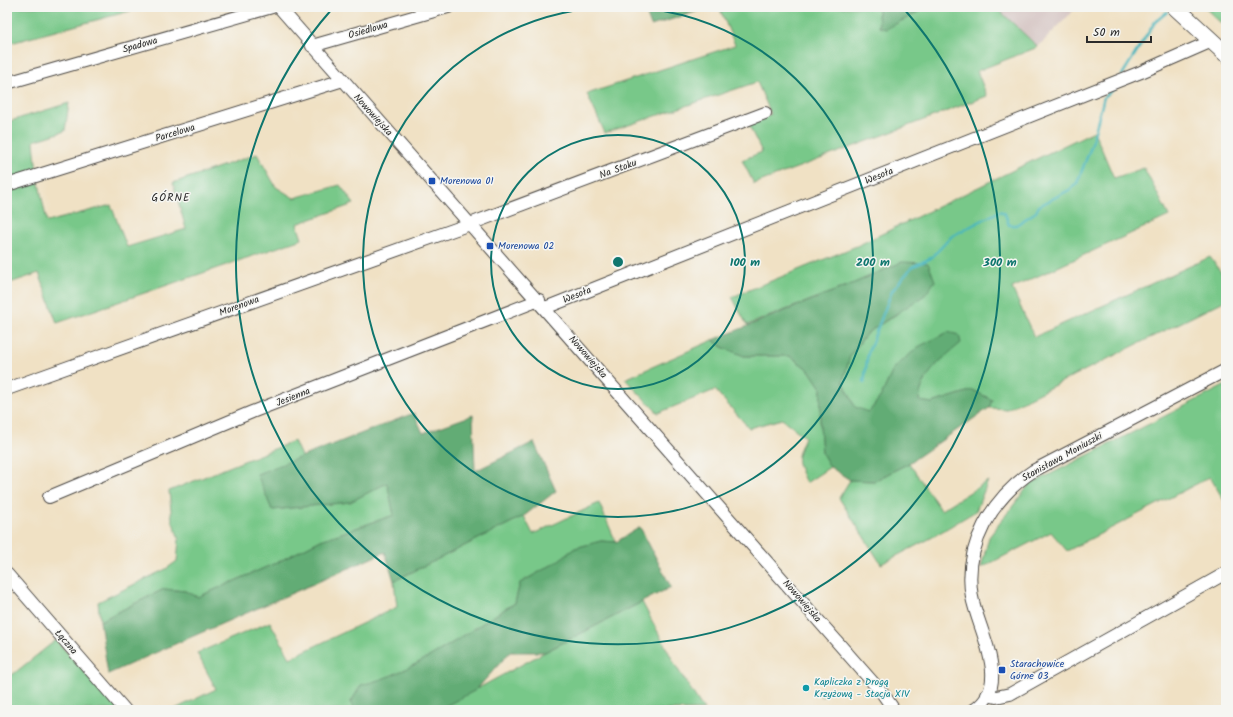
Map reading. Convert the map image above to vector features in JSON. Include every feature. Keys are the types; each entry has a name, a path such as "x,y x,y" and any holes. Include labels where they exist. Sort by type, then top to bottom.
{"main road":[{"path":"1175,7 1226,54"}],"street":[{"name":"Spadowa","path":"7,84 272,7"},
{"name":"Nowowiejska","path":"279,7 542,304 883,694 894,710"},
{"name":"Osiedlowa","path":"312,46 448,7"},
{"name":"Wesoła","path":"542,304 1140,72 1212,42"},
{"name":"Parcelowa","path":"7,185 343,80"},
{"name":"Na Stoku","path":"470,224 765,113"},
{"name":"Morenowa","path":"7,389 470,224"},
{"name":"Jesienna","path":"49,497 252,412 542,304"},
{"name":"Stanisława Moniuszki","path":"974,710 979,707 987,695 991,682 992,665 972,598 971,573 975,547 980,534 1000,500 1015,484 1033,470 1226,370"},
{"path":"987,695 996,697 1010,694 1226,573"},
{"name":"Łączna","path":"7,574 125,710"}],"shaded area":[{"path":"996,7 1077,7 1038,47"}],"green space":[{"path":"7,7 145,7 7,44"},
{"path":"644,7 711,7 651,26"},
{"path":"719,7 874,7 878,11 879,27 915,14 924,7 996,7 1038,47 977,71 987,96 754,184 742,160 762,152 748,124 771,114 757,82 605,133 587,94 735,45"},
{"path":"874,7 924,7 915,14 886,29 879,27 878,11"},
{"path":"1204,7 1226,7 1226,28 1223,25"},
{"path":"69,103 65,131 34,141 37,173 7,181 7,122"},
{"path":"1094,131 1114,178 1144,168 1169,216 1012,288 1034,337 1210,257 1226,279 1226,300 1007,409 989,408 992,400 973,390 932,403 919,401 928,375 946,355 960,343 894,368 881,396 869,412 855,408 843,381 850,356 867,333 897,314 902,262 852,284 747,325 732,297 859,245"},
{"path":"257,154 276,187 294,198 340,185 354,204 297,224 302,239 57,323 39,273 10,283 7,273 7,189 38,179 47,222 111,205 127,247 186,229 173,183"},
{"path":"902,262 928,263 935,281 925,295 867,333 850,356 843,381 855,407 869,412 881,396 894,368 918,347 948,332 959,335 961,343 940,361 928,376 920,392 919,401 932,403 973,390 992,400 989,408 909,463 874,481 850,480 830,467 822,453 820,425 821,388 809,370 790,356 744,356 722,347 713,340 852,284"},
{"path":"713,340 722,347 744,356 790,356 809,370 821,388 820,425 822,453 830,467 806,483 798,464 799,451 805,437 782,419 749,428 715,390 658,413 625,379"},
{"path":"1226,385 1226,504 1210,477 1067,551 1051,532 981,568 989,537 1029,485"},
{"path":"414,413 423,433 473,415 475,471 534,442 556,491 524,516 394,581 385,552 108,674 100,621 164,589 185,591 198,597 278,562 321,540 394,515 387,483 350,502 272,510 257,474"},
{"path":"294,441 302,458 258,474 272,510 350,502 388,482 394,515 321,540 278,562 198,597 185,591 164,589 100,621 98,602 166,569 177,561 179,539 172,520 169,491"},
{"path":"909,463 941,510 988,481 976,511 931,538 881,564 839,498 850,480 874,481"},
{"path":"599,503 616,542 601,541 575,548 555,563 520,583 515,603 421,661 382,680 361,686 351,702 355,710 173,710 216,689 197,653 270,622 290,658 397,607 394,581 524,516 533,534"},
{"path":"640,527 671,587 545,652 510,652 476,690 438,710 355,710 351,702 361,685 402,671 421,661 515,603 520,583 555,563 575,548 601,541 616,542"},
{"path":"642,602 677,668 704,710 438,710 545,652"},
{"path":"56,640 119,710 7,710 7,670 12,675"},
{"path":"829,688 833,691 821,697 819,693"}],"waterway":[{"path":"1122,75 1155,22 1167,12"},
{"path":"864,383 868,353 892,291 912,267 931,258 952,236 1000,211 1005,214 1009,225 1016,225 1036,212 1039,206 1071,189 1077,183 1091,147 1104,97 1115,88"}],"place":[{"name":"Morenowa 01","path":"432,181"},
{"name":"Morenowa 02","path":"490,246"},
{"name":"Starachowice Górne 03","path":"1002,670"},
{"name":"Kapliczka z Drogą Krzyżową - Stacja XIV","path":"806,688"}],"district":[{"name":"GÓRNE","path":"171,198"}]}
